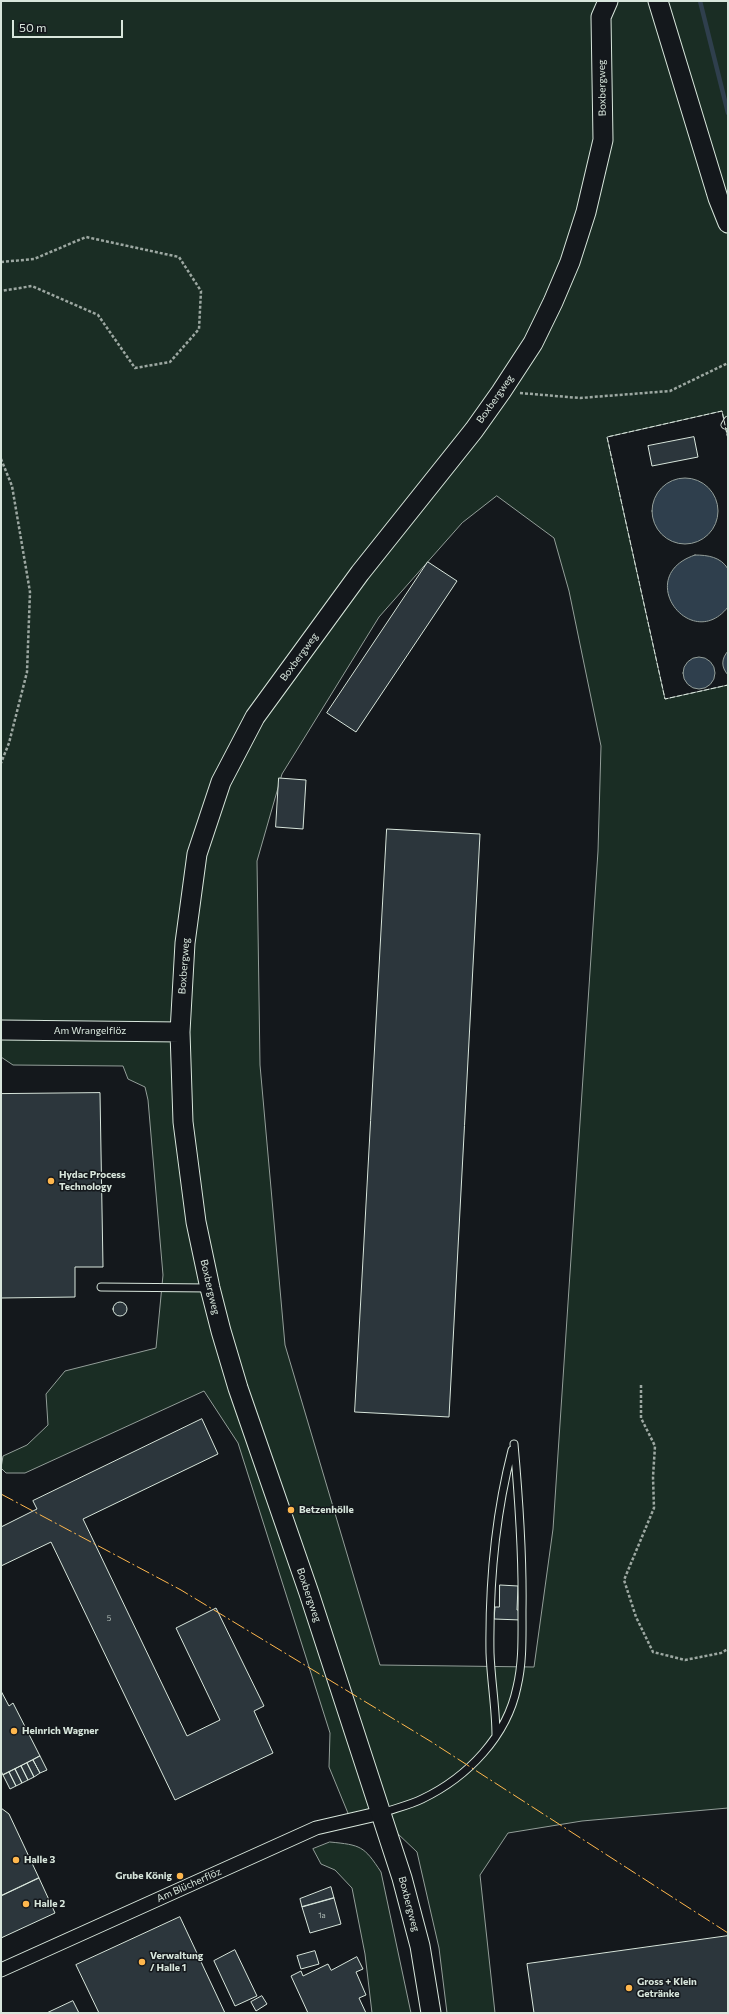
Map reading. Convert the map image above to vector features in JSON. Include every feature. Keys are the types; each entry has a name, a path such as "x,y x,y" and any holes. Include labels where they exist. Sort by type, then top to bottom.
{"street":[{"name":"Boxbergweg","path":"431,2013 420,1946 381,1813 238,1388 210,1288 196,1222 183,1122 180,1032 185,943 197,854 221,782 254,717 360,573 474,430 533,343 553,302 570,262 586,212 603,140 601,17 608,1"},
{"path":"658,1 718,198 728,223"},
{"name":"Am Wrangelflöz","path":"1,1030 180,1032"},
{"name":"Am Blücherflöz","path":"1,1970 316,1828 381,1813"}],"lane":[{"path":"101,1287 210,1288"},
{"path":"381,1813 423,1799 464,1772 479,1758 496,1736 507,1718 517,1687 521,1665 523,1562 514,1444 502,1489 494,1561 490,1654 496,1736"}],"path":[{"path":"1,262 34,259 86,237 180,257 202,291 198,329 170,362 135,368 98,315 32,286 1,290"},
{"path":"501,392 580,398 670,391 728,363"},
{"path":"1,459 12,486 30,592 27,672 9,744 1,763"},
{"path":"641,1385 640,1418 655,1446 652,1477 654,1508 624,1580 636,1617 653,1652 685,1660 721,1653 728,1649"}],"green space":[{"path":"1,1 728,1 728,439 722,411 607,437 665,699 728,685 728,1808 582,1821 508,1833 480,1875 495,2013 447,2013 439,1948 417,1852 376,1813 352,1823 329,1767 330,1733 238,1443 204,1391 25,1473 6,1473 1,1468 3,1456 27,1445 48,1425 46,1394 65,1371 156,1348 163,1275 148,1100 145,1087 128,1079 123,1066 13,1065 1,1057","holes":["497,496 554,538 569,591 601,746 598,851 553,1529 534,1667 380,1665 285,1345 260,1065 257,861 282,774 379,617 462,523"]},
{"path":"330,1842 349,1844 361,1848 366,1852 381,1872 411,2013 372,2013 365,1954 352,1888 335,1870 321,1864 313,1849"}],"water":[{"path":"678,478 692,478 704,483 713,492 718,504 716,524 709,535 692,544 678,544 666,539 657,530 652,518 652,504 657,492 666,483"},
{"path":"695,555 718,559 728,569 728,607 713,619 698,622 685,617 674,606 668,593 668,579 677,565"},
{"path":"728,651 728,675 723,666 723,660"},
{"path":"696,657 702,657 711,661 715,673 711,685 702,689 696,689 687,685 683,676 683,670 687,661"}],"building":[{"path":"694,437 698,457 652,466 648,446"},
{"path":"428,562 457,581 356,732 327,713"},
{"path":"279,778 306,780 303,829 276,827"},
{"path":"387,829 480,834 449,1417 355,1412"},
{"name":"Hydac Process Technology","path":"100,1093 103,1267 75,1267 75,1297 1,1298 1,1094"},
{"path":"117,1302 123,1302 127,1306 127,1312 123,1316 117,1316 113,1312 113,1306"},
{"path":"202,1419 218,1454 83,1519 187,1736 220,1720 176,1628 216,1608 264,1706 254,1711 273,1753 175,1800 51,1542 1,1566 1,1527 37,1509 33,1501"},
{"path":"500,1585 518,1586 517,1610 521,1610 521,1620 494,1619 495,1607 499,1607"},
{"name":"Heinrich Wagner","path":"1,1691 9,1706 13,1703 40,1756 3,1775 1,1771"},
{"path":"40,1756 47,1770 40,1773 33,1760"},
{"path":"33,1760 40,1773 34,1777 27,1763"},
{"path":"27,1763 34,1777 28,1780 21,1766"},
{"path":"21,1766 28,1780 22,1783 15,1769"},
{"path":"15,1769 22,1783 16,1786 9,1772"},
{"path":"9,1772 16,1786 10,1789 3,1775"},
{"name":"Halle 3","path":"1,1808 9,1814 39,1878 1,1896"},
{"name":"Halle 2","path":"39,1878 55,1913 1,1938 1,1896"},
{"path":"331,1887 334,1898 302,1907 300,1899"},
{"path":"334,1898 341,1924 310,1933 302,1907"},
{"name":"Verwaltung / Halle 1","path":"180,1917 225,2013 99,2013 76,1965"},
{"name":"Gross + Klein Getränke","path":"728,1936 728,2013 534,2013 527,1964"},
{"path":"235,1950 257,1996 235,2006 214,1961"},
{"path":"315,1951 319,1964 301,1969 297,1956"},
{"path":"357,1957 363,1969 356,1972 366,1995 359,1998 366,2013 308,2013 291,1976 301,1971 303,1976 328,1964 331,1970"},
{"path":"262,1996 267,2004 256,2011 251,2002"},
{"path":"73,2001 79,2013 47,2013"}],"waterway":[{"path":"700,1 728,113"}],"fence":[{"path":"728,439 722,411 607,437 665,699 728,685"}],"power":[{"path":"1,1494 181,1590 430,1741 728,1933"}],"place":[{"name":"Hydac Process Technology","path":"51,1181"},
{"name":"Betzenhölle","path":"291,1510"},
{"name":"Heinrich Wagner","path":"14,1731"},
{"name":"Halle 3","path":"16,1860"},
{"name":"Grube König","path":"180,1876"},
{"name":"Halle 2","path":"26,1904"},
{"name":"Verwaltung / Halle 1","path":"142,1962"},
{"name":"Gross + Klein Getränke","path":"629,1988"}]}
